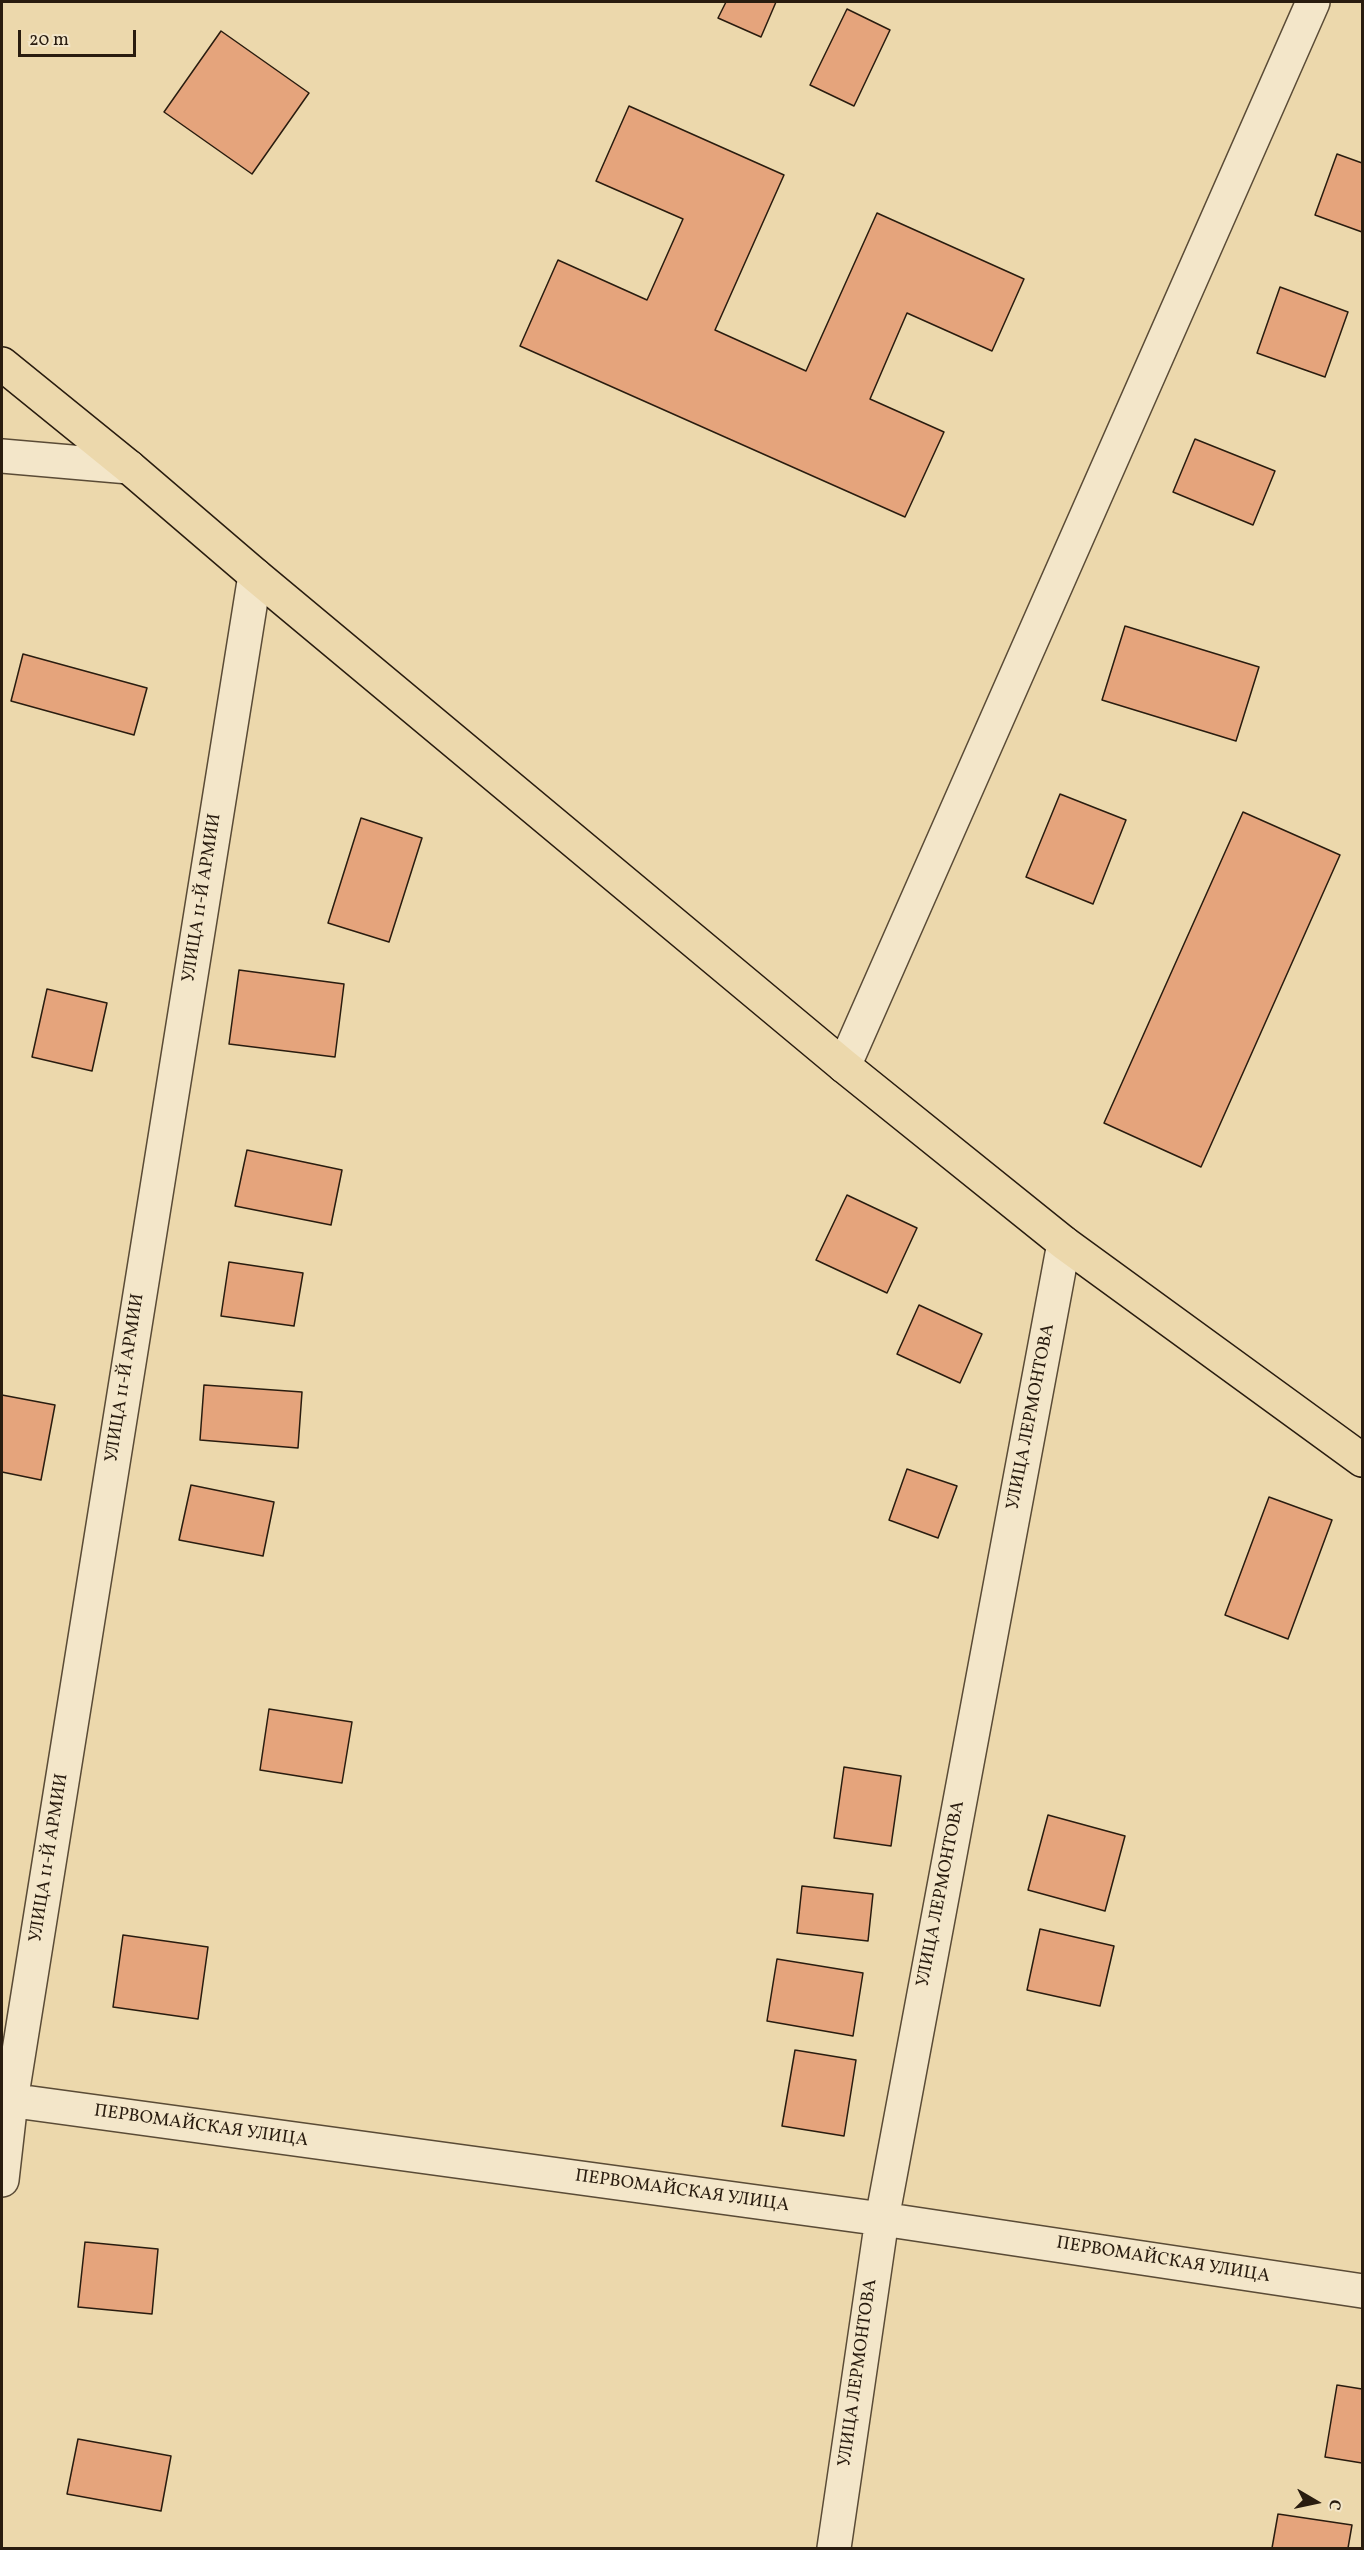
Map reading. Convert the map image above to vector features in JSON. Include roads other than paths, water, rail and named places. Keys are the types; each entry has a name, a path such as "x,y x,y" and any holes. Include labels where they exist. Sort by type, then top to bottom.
{"main road":[{"path":"2,364 129,467 255,575 844,1066 1064,1243 1362,1460"}],"street":[{"path":"844,1066 1313,2"},
{"path":"2,456 129,467"},
{"name":"УЛИЦА 11-Й АРМИИ","path":"2,2180 6,2100 255,575"},
{"name":"УЛИЦА ЛЕРМОНТОВА","path":"834,2548 882,2219 1064,1243"},
{"name":"ПЕРВОМАЙСКАЯ УЛИЦА","path":"6,2100 882,2219 1362,2291"}]}
